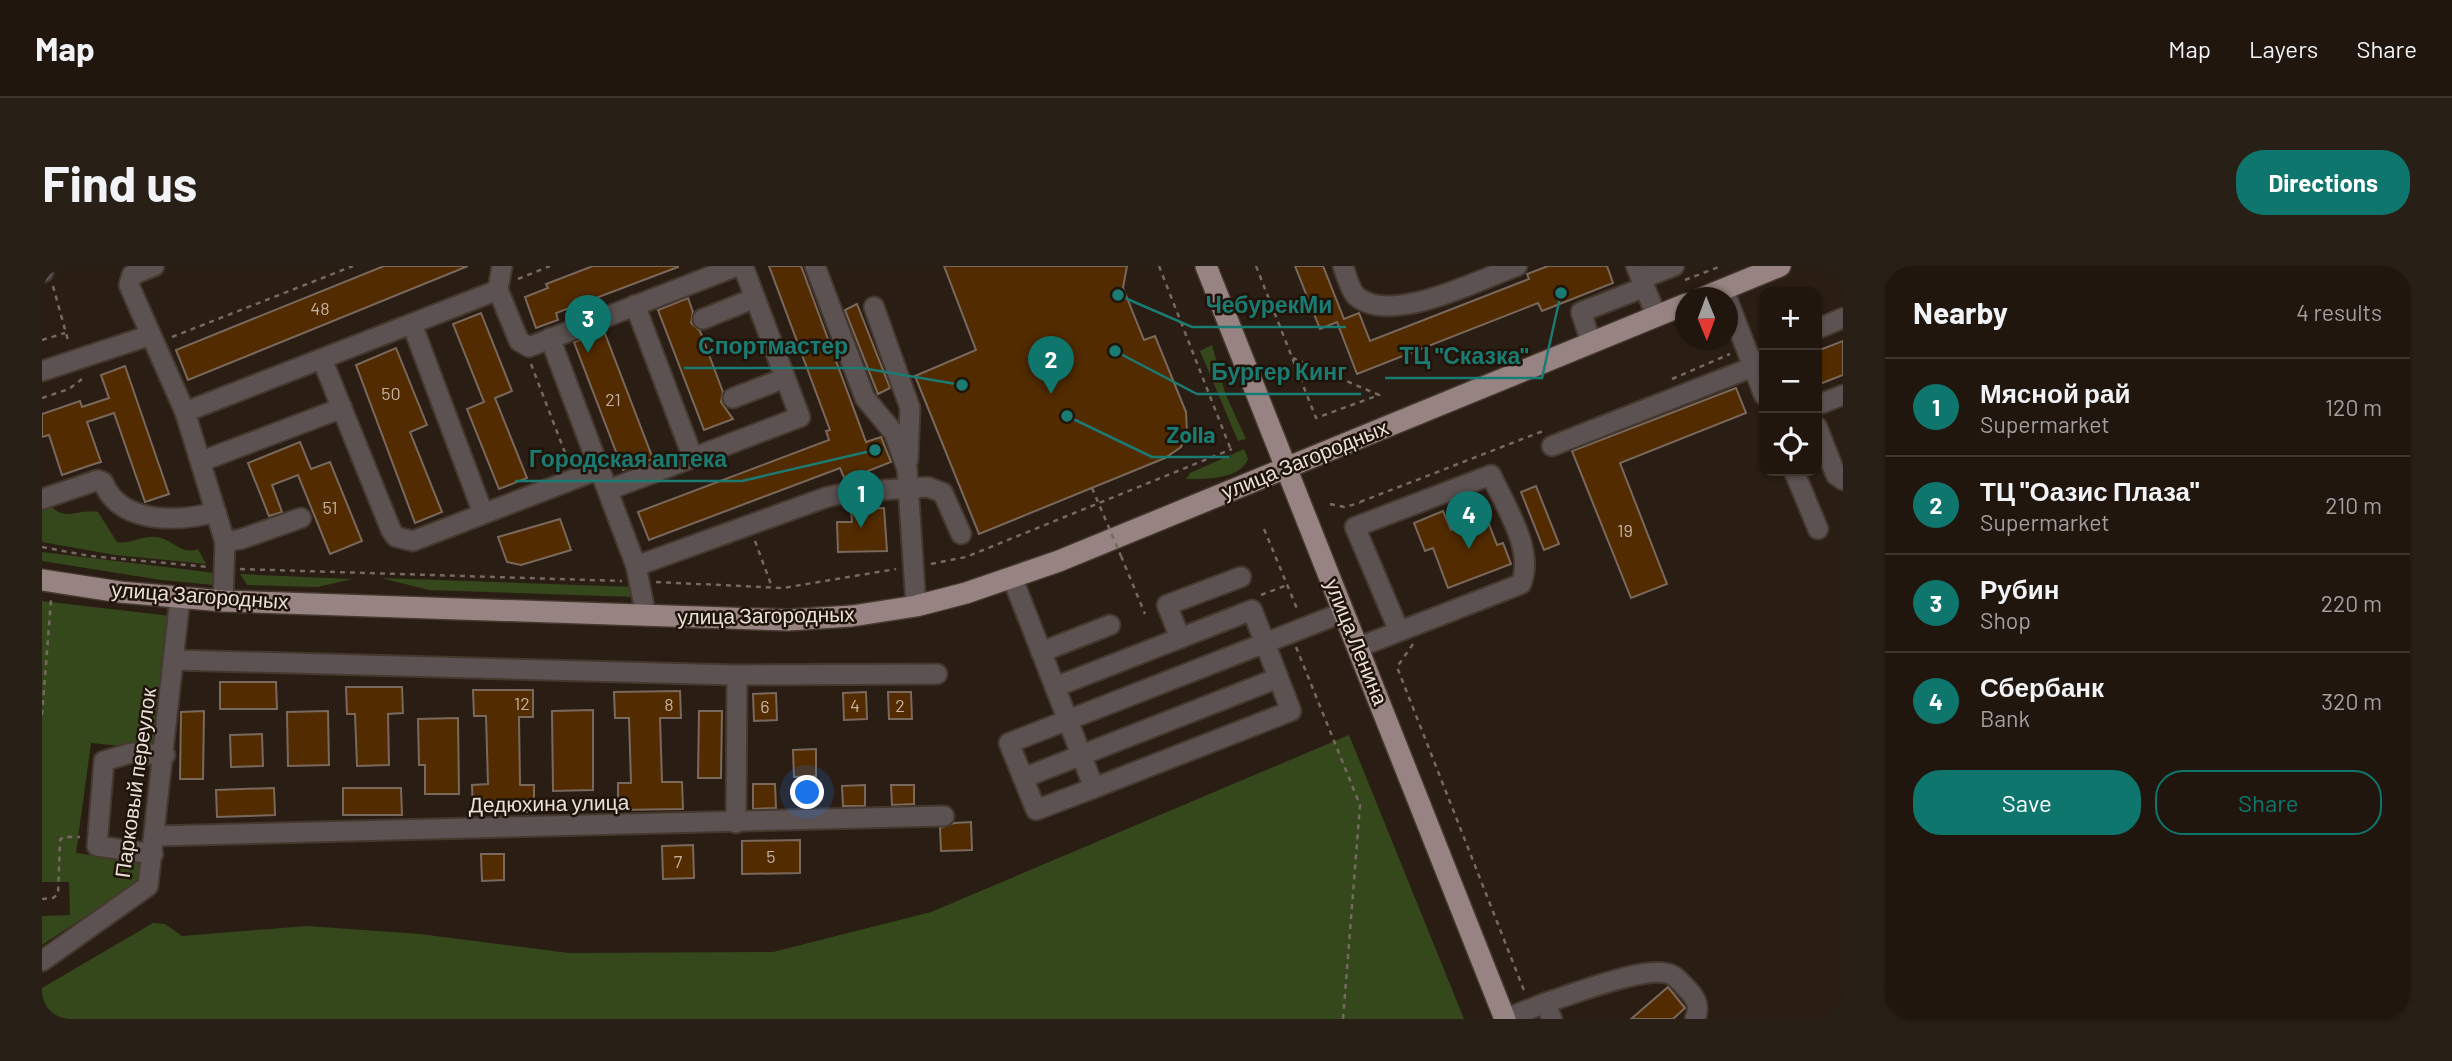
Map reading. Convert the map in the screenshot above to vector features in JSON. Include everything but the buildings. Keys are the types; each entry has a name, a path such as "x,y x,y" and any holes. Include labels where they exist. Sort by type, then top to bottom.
{"main road":[{"name":"улица Ленина","path":"1206,266 1505,1019"},
{"path":"1738,289 1780,266"},
{"name":"улица Загородных","path":"47,581 223,601 811,619 884,612 916,606 1012,577 1675,308"}],"street":[{"path":"154,266 132,275 129,285 185,412 202,461 225,542 223,601"},
{"path":"502,266 498,290 523,345 529,347 737,266"},
{"path":"608,490 800,418 743,266"},
{"path":"815,266 865,398 894,433 907,468"},
{"path":"1343,266 1355,295 1378,307 1402,307 1517,266"},
{"path":"1591,342 1581,312 1641,277 1674,266"},
{"path":"1641,277 1656,316"},
{"path":"185,412 498,290"},
{"path":"703,319 755,298"},
{"path":"635,306 692,458"},
{"path":"874,307 910,408 907,468 916,606"},
{"path":"1822,327 1843,318"},
{"path":"1552,446 1759,362 1738,321"},
{"path":"412,324 483,513"},
{"path":"42,371 151,335"},
{"path":"550,338 639,574 646,616"},
{"path":"322,359 396,537 413,541 600,469"},
{"path":"733,398 785,378"},
{"path":"1822,403 1843,395"},
{"path":"202,461 342,408"},
{"path":"1822,440 1836,475 1843,480"},
{"path":"1359,647 1521,584 1526,570 1524,550 1491,475 1355,527 1406,628"},
{"path":"1796,476 1818,529"},
{"path":"42,499 98,480 103,482 108,496 127,511 150,517 185,517 216,512"},
{"path":"639,574 749,525 827,497 851,492 928,487 943,493 961,534"},
{"path":"225,542 301,518"},
{"path":"1012,577 1094,788"},
{"path":"1180,638 1167,605 1241,577"},
{"name":"Парковый переулок","path":"42,961 143,893 148,886 165,755 180,598"},
{"path":"1055,687 1252,610 1265,643 1278,678 1291,710 1035,810 1009,743 1265,643 1344,612"},
{"path":"1041,652 1110,625"},
{"path":"175,660 737,675 937,674"},
{"path":"736,823 737,675"},
{"path":"1023,778 1278,678"},
{"name":"Дедюхина улица","path":"165,755 131,753 104,761 97,846 944,816"},
{"path":"1505,1019 1543,1010 1620,980 1664,972 1674,975 1694,996 1698,1004 1695,1019"}],"path":[{"path":"195,328 350,266"},
{"path":"498,290 550,266"},
{"path":"42,547 90,556 224,568 639,574 772,587 966,557 1232,450 1158,266"},
{"path":"1256,266 1316,418 1379,396 1293,358"},
{"path":"42,340 65,333"},
{"path":"523,345 575,478"},
{"path":"42,398 69,389 81,380 79,369"},
{"path":"1092,488 1145,614"},
{"path":"1330,504 1344,507 1360,502 1368,522"},
{"path":"749,525 772,587"},
{"path":"1264,529 1360,805 1343,1019"},
{"path":"42,715 47,581"},
{"path":"1406,628 1418,636 1397,667 1543,1010"},
{"path":"42,899 53,898 58,894 60,840 63,837 83,837"}],"green space":[{"path":"1212,345 1225,393 1246,439 1238,441 1200,351"},
{"path":"1244,449 1248,459 1244,466 1230,475 1186,479 1190,473"},
{"path":"42,508 53,508 64,514 98,512 117,542 161,538 183,549 198,549 206,564 115,555 42,542"},
{"path":"42,552 215,573 214,585 161,580 42,561"},
{"path":"240,574 352,579 318,587 247,585"},
{"path":"381,578 635,587 635,597 429,590"},
{"path":"42,601 171,616 157,745 132,747 91,743 76,853 142,862 141,880 42,945 42,916 70,915 69,882 42,882"},
{"path":"1349,735 1464,1019 42,1019 42,988 153,923 165,924 182,936 307,926 420,934 569,953 773,952 931,912"}],"place":[{"name":"ТЦ \"Сказка\"","path":"1561,293"},
{"name":"ЧебурекМи","path":"1118,295"},
{"name":"Бургер Кинг","path":"1115,351"},
{"name":"Рубин","path":"588,353"},
{"name":"Спортмастер","path":"962,385"},
{"name":"ТЦ \"Оазис Плаза\"","path":"1051,394"},
{"name":"Zolla","path":"1067,416"},
{"name":"Городская аптека","path":"875,450"},
{"name":"Мясной рай","path":"861,528"},
{"name":"Сбербанк","path":"1469,549"}]}
